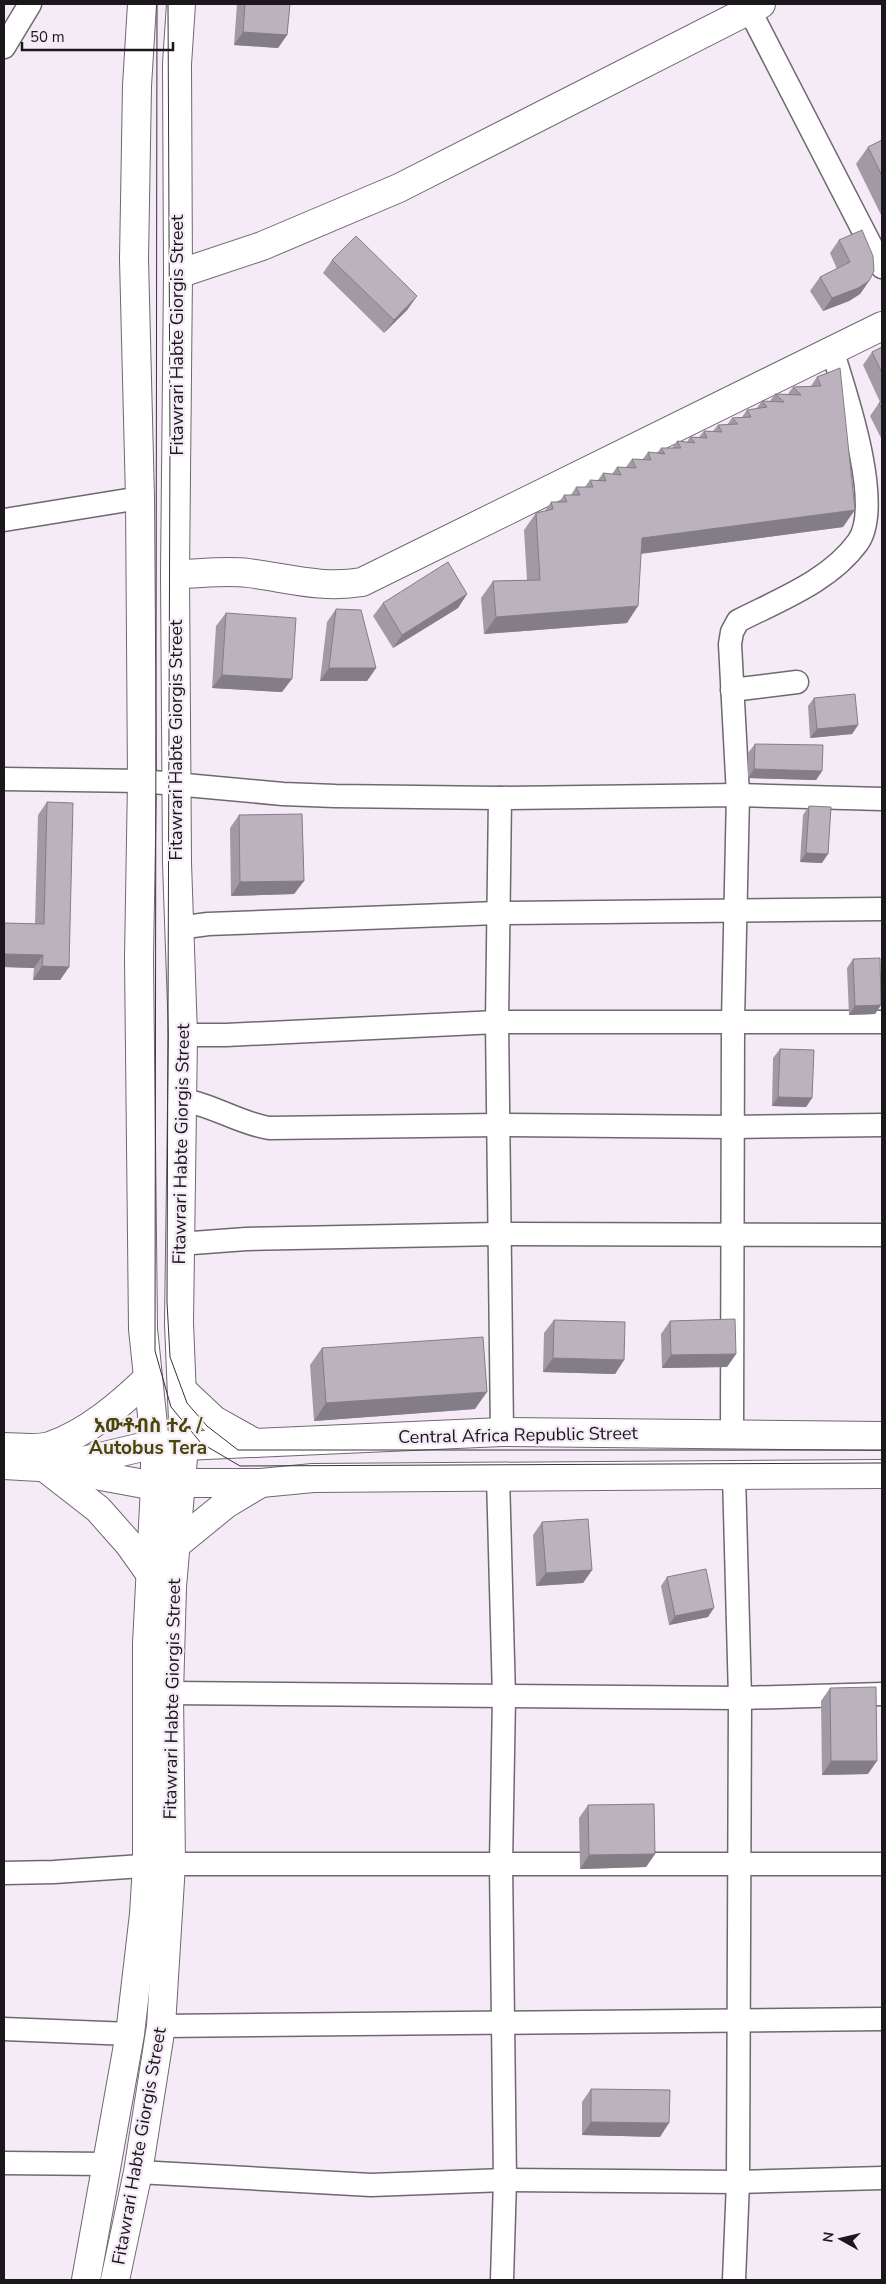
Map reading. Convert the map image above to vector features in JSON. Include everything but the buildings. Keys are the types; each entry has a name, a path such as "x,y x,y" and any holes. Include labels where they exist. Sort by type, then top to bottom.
{"main road":[{"path":"86,2280 130,2034 144,1914 159,1864 146,1684 151,1575 169,1484 155,1444 143,1329 138,924 142,780 140,498 134,259 137,86 142,4"},
{"name":"Fitawrari Habte Giorgis Street","path":"116,2280 138,2172 161,2026 159,1864 172,1587 177,1544 169,1484 184,1446 179,1323 183,1035 178,928 175,574 178,274 177,64 181,4"},
{"path":"178,274 262,246 399,188 755,7"},
{"path":"175,574 246,573 316,584 346,585 362,582 882,326"},
{"path":"4,1447 48,1446 88,1426 131,1395 148,1378"},
{"path":"182,1390 214,1420 255,1443"},
{"name":"Central Africa Republic Street","path":"50,1467 155,1444 184,1446 502,1432 882,1436"},
{"path":"4,1465 50,1467 169,1484 261,1483 313,1478 882,1474"},
{"path":"50,1467 98,1509 129,1544 151,1575"},
{"path":"177,1544 226,1504 261,1483"}],"street":[{"path":"4,47 30,4"},
{"path":"755,7 882,267"},
{"path":"732,1434 732,1127 738,795 730,644 732,632 738,621 810,584 838,564 858,541 864,527 866,506 862,456 832,350"},
{"path":"4,520 140,498"},
{"path":"732,690 797,682"},
{"path":"4,779 142,780 176,785 335,796 500,798 738,795 882,799"},
{"path":"500,798 497,1022 498,1234 502,1432"},
{"path":"178,928 208,924 497,913 737,909 882,909"},
{"path":"183,1035 226,1035 497,1022 882,1022"},
{"path":"181,1100 198,1102 255,1126 269,1128 498,1125 732,1127 882,1125"},
{"path":"179,1244 246,1239 498,1234 882,1235"},
{"path":"734,1475 740,1698 738,2182 734,2280"},
{"path":"498,1477 504,1697 501,1864 506,2180 502,2280"},
{"path":"168,1693 740,1698 882,1694"},
{"path":"4,1873 54,1872 159,1864 740,1866 882,1864"},
{"path":"161,2026 882,2019"},
{"path":"4,2029 130,2034"},
{"path":"4,2163 108,2164"},
{"path":"138,2172 371,2185 506,2180 738,2182 882,2178"}],"tram line":[{"path":"157,4 155,1351 171,1407 201,1443 240,1466 882,1463"},
{"path":"168,4 170,439 167,1302 170,1357 187,1403 207,1426 238,1450 882,1450"}],"district":[{"name":"አውቶብስ ተራ / Autobus Tera","path":"148,1436"}]}
